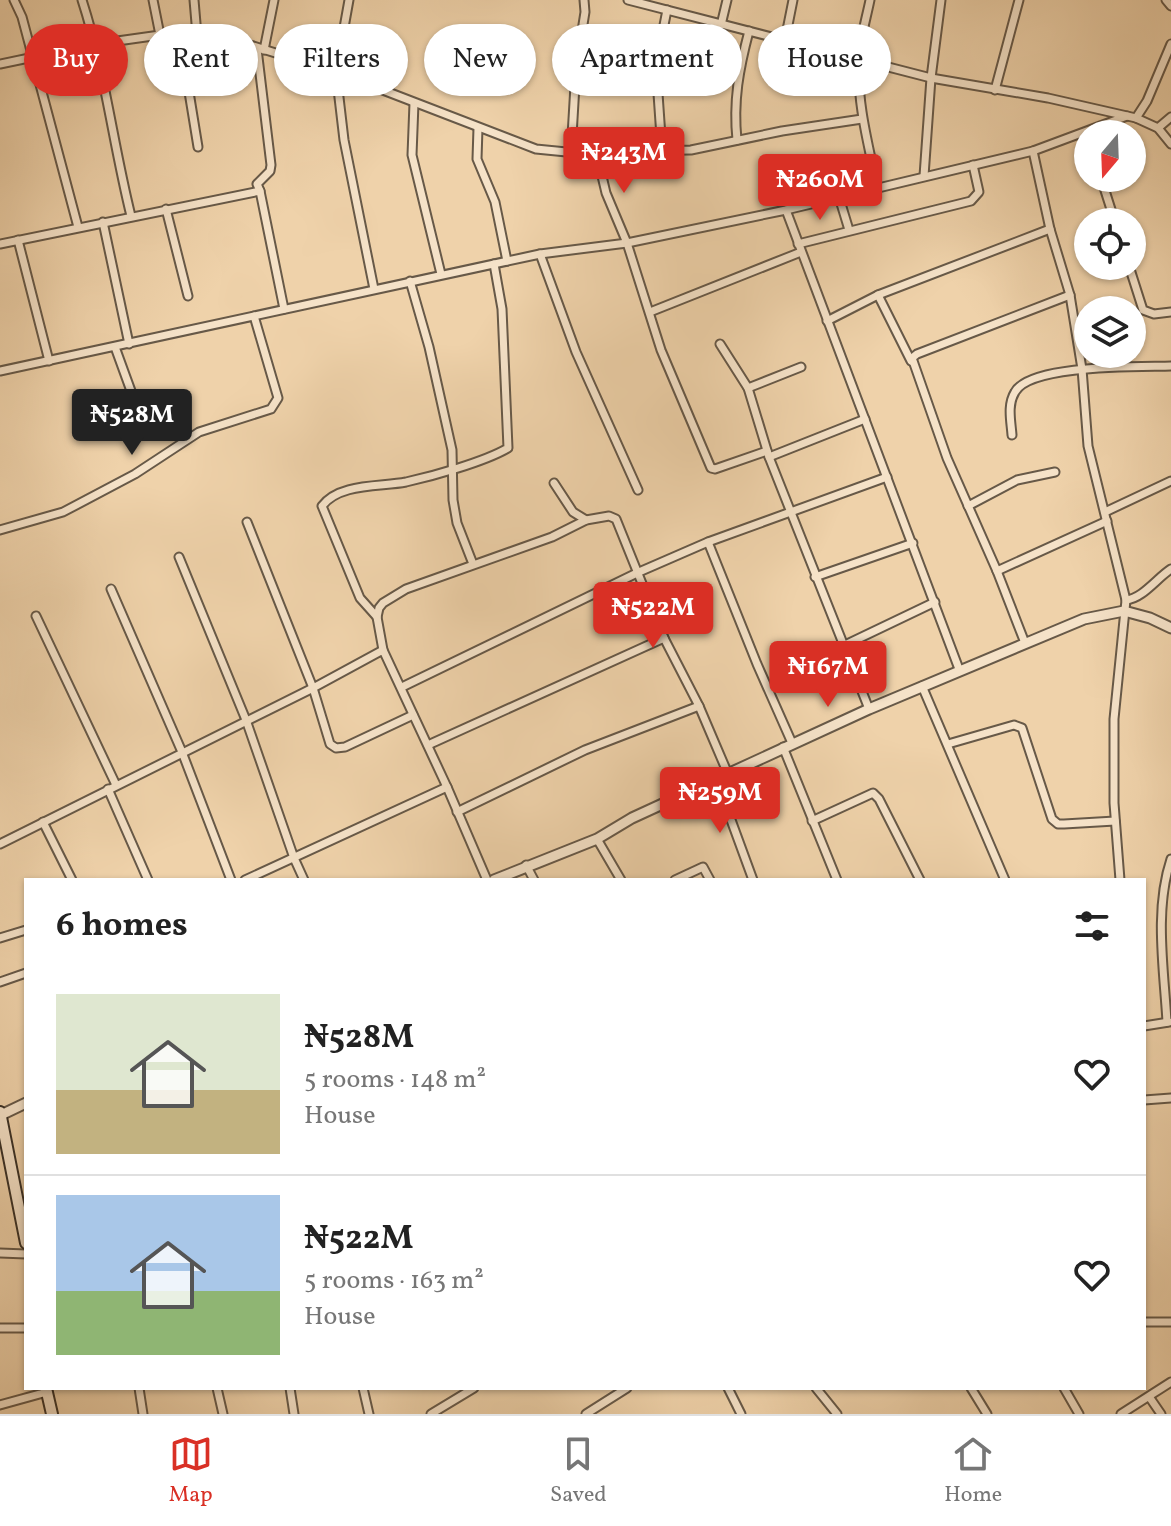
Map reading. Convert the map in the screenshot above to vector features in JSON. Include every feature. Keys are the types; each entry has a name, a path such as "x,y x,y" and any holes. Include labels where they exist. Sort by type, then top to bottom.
{"main road":[{"path":"0,1114 24,1233"},
{"path":"47,1390 52,1414"}],"street":[{"path":"14,0 24,25"},
{"path":"82,0 90,24"},
{"path":"153,0 158,24"},
{"path":"193,24 194,0"},
{"path":"274,0 261,50 271,165 270,171 257,181 284,309"},
{"path":"343,24 349,0"},
{"path":"571,153 584,0"},
{"path":"628,0 647,2 717,24"},
{"path":"721,24 727,0"},
{"path":"788,24 793,0"},
{"path":"865,24 870,0"},
{"path":"924,176 931,78 941,0"},
{"path":"995,90 1019,0"},
{"path":"1166,0 1171,6"},
{"path":"662,151 656,65 667,10"},
{"path":"742,30 758,33"},
{"path":"737,140 734,111 736,87 749,31"},
{"path":"1125,120 1147,101 1171,44"},
{"path":"258,49 274,54"},
{"path":"0,64 24,60"},
{"path":"891,68 1132,117 1158,128 1171,144"},
{"path":"42,96 78,227"},
{"path":"106,96 131,216"},
{"path":"190,96 198,147"},
{"path":"339,96 344,140 374,289"},
{"path":"396,96 536,149 597,155 617,151 691,150 782,131 862,119"},
{"path":"860,96 862,119 877,187"},
{"path":"414,103 412,155 441,274"},
{"path":"1158,128 1171,117"},
{"path":"478,128 477,159 495,202 507,261"},
{"path":"0,371 441,274 540,254 627,243 786,210 1074,140"},
{"path":"1033,151 1050,229 1070,295 1082,369 1088,446 1126,600 1114,719 1115,821 1120,878"},
{"path":"597,155 606,193 627,243 661,350 711,468 768,454 865,419"},
{"path":"650,312 849,230 971,201 979,192 973,165"},
{"path":"0,244 260,191"},
{"path":"839,197 849,230"},
{"path":"166,209 188,296"},
{"path":"786,210 959,669"},
{"path":"103,222 129,344"},
{"path":"827,321 878,295 1050,229"},
{"path":"18,240 49,361"},
{"path":"540,254 576,352 638,490"},
{"path":"486,878 383,650 377,617 360,598 322,506 335,495 406,482 500,453 509,444 502,309 494,264"},
{"path":"1133,280 1143,310 1154,314 1171,312"},
{"path":"410,281 429,347 452,450 453,500 457,523 473,564"},
{"path":"878,295 912,363 947,458 1025,643"},
{"path":"912,363 917,354 1070,295"},
{"path":"0,530 63,512 135,474 199,432 271,409 278,398 254,316"},
{"path":"720,344 748,388 768,454 869,709"},
{"path":"115,347 131,391 138,427"},
{"path":"1012,435 1010,404 1015,391 1022,384 1045,375 1082,369 1171,366"},
{"path":"748,388 801,367"},
{"path":"968,506 1017,480 1055,472"},
{"path":"402,687 639,572 708,542 887,477"},
{"path":"1105,512 1171,481"},
{"path":"554,483 573,512 586,520"},
{"path":"377,617 383,603 406,589 552,537 586,520 609,516 616,519 664,638 699,706 728,774"},
{"path":"997,571 1107,521"},
{"path":"247,522 313,688 330,744 336,748 413,715"},
{"path":"708,542 788,745 812,821 836,878"},
{"path":"815,577 913,543"},
{"path":"179,557 246,720 303,878"},
{"path":"1126,600 1140,596 1171,569"},
{"path":"111,589 182,752 230,878"},
{"path":"843,646 935,602"},
{"path":"498,878 597,839 632,818 959,669 1084,619 1124,611 1171,628"},
{"path":"36,616 112,787 147,878"},
{"path":"428,745 664,638"},
{"path":"0,844 383,650"},
{"path":"922,686 1004,878"},
{"path":"457,812 585,750 699,706"},
{"path":"948,744 1014,725 1022,728 1052,819 1058,824 1115,821"},
{"path":"716,779 752,878"},
{"path":"249,878 447,787"},
{"path":"812,821 873,793 919,878"},
{"path":"43,822 71,878"},
{"path":"597,839 620,878"},
{"path":"1146,1026 1169,1022 1162,927 1164,880 1171,859"},
{"path":"526,865 533,878"},
{"path":"679,878 703,867 709,878"},
{"path":"0,938 24,931"},
{"path":"0,982 24,974"},
{"path":"1146,1100 1171,1098"},
{"path":"0,1114 24,1104"},
{"path":"14,1185 24,1182"},
{"path":"0,1253 24,1254"},
{"path":"1146,1322 1171,1322"},
{"path":"0,1328 24,1328"},
{"path":"1121,1414 1171,1382"},
{"path":"0,1405 47,1390"},
{"path":"139,1390 143,1414"},
{"path":"217,1390 223,1414"},
{"path":"290,1390 294,1414"},
{"path":"363,1390 369,1414"},
{"path":"431,1414 471,1390"},
{"path":"586,1414 624,1390"},
{"path":"729,1390 741,1414"},
{"path":"818,1390 837,1414"},
{"path":"972,1390 987,1414"},
{"path":"1065,1390 1079,1414"},
{"path":"1150,1398 1161,1414"}]}
